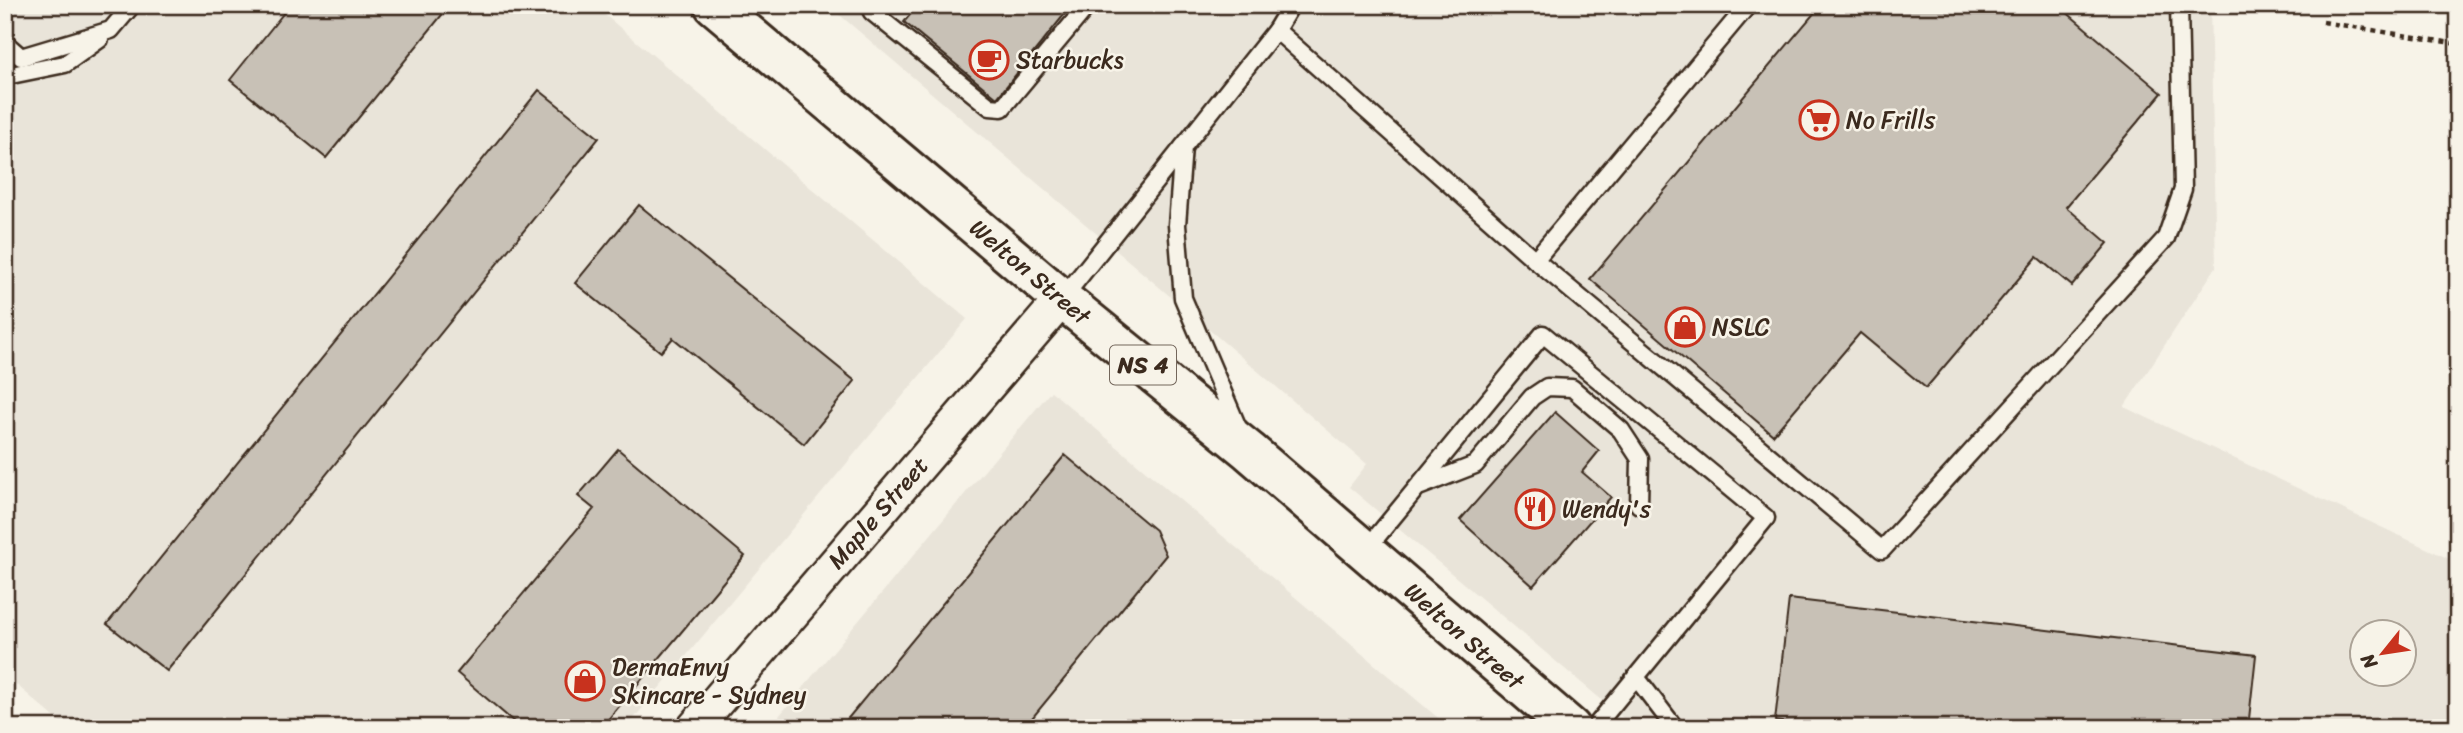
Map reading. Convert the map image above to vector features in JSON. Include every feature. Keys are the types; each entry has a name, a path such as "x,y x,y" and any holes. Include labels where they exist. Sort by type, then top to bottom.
{"main road":[{"name":"Welton Street","path":"714,5 1062,299 1250,451 1574,727"}],"street":[{"name":"Maple Street","path":"694,728 1062,299"}],"lane":[{"path":"5,70 11,75 65,64 111,30 132,5"},
{"path":"869,5 872,12 990,107 1002,108 1088,5"},
{"path":"1062,299 1276,30 1291,5"},
{"path":"1535,260 1748,5"},
{"path":"1276,30 1535,260 1882,550 2166,238 2183,189 2179,5"},
{"path":"5,43 21,57 111,30"},
{"path":"1183,147 1177,225 1183,298 1250,451"},
{"path":"1365,551 1543,334 1766,518 1636,677 1574,727"},
{"path":"1418,487 1475,465 1532,397 1547,387 1572,388 1621,430 1640,459 1639,505"},
{"path":"1636,677 1675,728"}],"path":[{"path":"2323,22 2458,44"}],"shaded area":[{"path":"5,5 593,5 967,319 626,728 67,728 5,675"},
{"path":"828,5 2210,5 2216,267 2124,407 2458,563 2458,728 1635,728 1349,487 1367,464"},
{"path":"1051,391 1450,728 769,728"}],"building":[{"path":"290,5 450,5 326,158 230,80"},
{"name":"Starbucks","path":"918,5 1072,5 997,98 904,22"},
{"path":"1821,5 2058,5 2162,93 2066,207 2108,243 2072,286 2037,257 1926,388 1860,333 1773,435 1590,279"},
{"path":"539,90 599,138 167,671 107,624"},
{"path":"639,205 855,381 804,444 673,338 661,352 575,283"},
{"name":"Wendy's","path":"1555,412 1599,451 1582,472 1611,497 1533,586 1460,520"},
{"path":"618,449 745,556 601,728 521,728 457,673 594,509 578,496"},
{"path":"1065,455 1155,530 1166,555 1024,728 840,728"},
{"path":"1789,599 2256,655 2248,728 1822,728 1775,721"}],"place":[{"name":"Starbucks","path":"989,60"},
{"name":"No Frills","path":"1819,120"},
{"name":"NSLC","path":"1685,327"},
{"name":"Wendy's","path":"1535,509"},
{"name":"DermaEnvy Skincare - Sydney","path":"585,681"}]}
